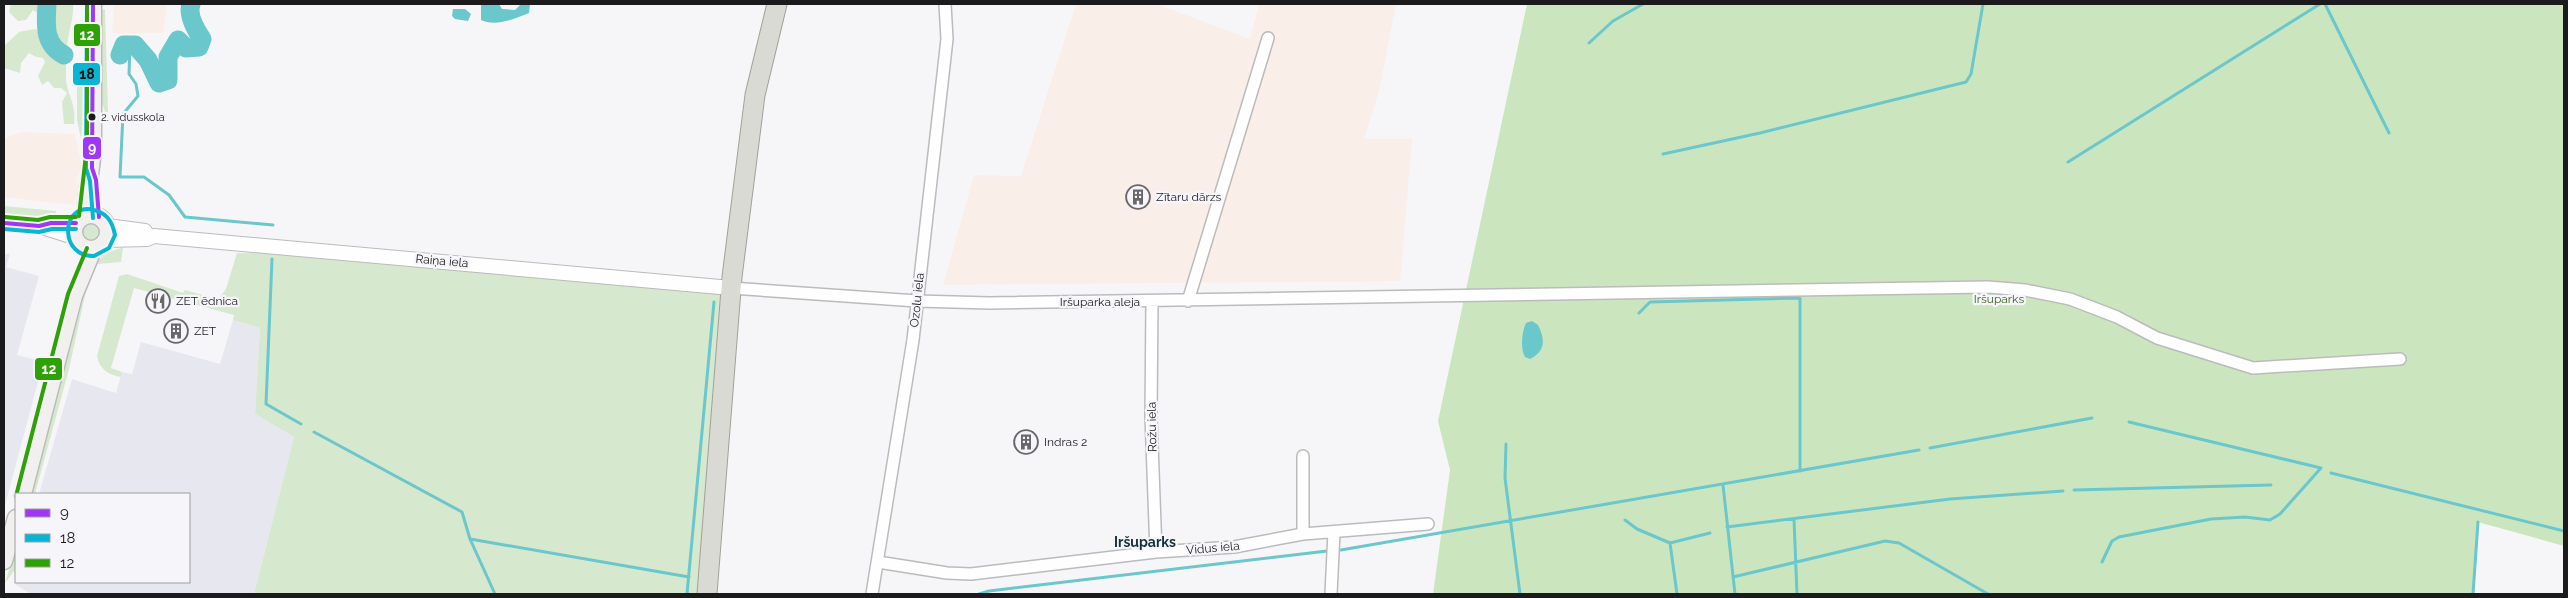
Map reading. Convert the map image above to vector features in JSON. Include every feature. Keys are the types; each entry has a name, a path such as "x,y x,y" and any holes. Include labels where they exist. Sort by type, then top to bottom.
{"highway":[{"path":"707,594 731,288 755,95 777,4"}],"main road":[{"path":"23,493 74,296 72,286 90,232 88,179 92,168 93,4"},
{"path":"4,561 15,522"}],"street":[{"name":"Ozolu iela","path":"872,594 906,392 947,40 946,4"},
{"path":"1188,301 1268,38"},
{"name":"Raiņa iela","path":"4,223 39,226 51,223 90,232 148,239 154,236 731,288"},
{"name":"Iršuparka aleja","path":"731,288 917,301 1152,302 1988,287 2025,290 2070,299 2117,317 2157,338 2253,368 2400,359"},
{"name":"Rožu iela","path":"1152,302 1151,416 1156,552"},
{"path":"1303,456 1303,534"},
{"name":"Vidus iela","path":"878,562 947,573 971,574 1156,552 1234,547 1303,534 1428,524"},
{"path":"1331,594 1334,532"}],"shaded area":[{"path":"114,4 167,4 163,33 112,33"},
{"path":"1076,4 1157,4 1250,39 1259,4 1396,4 1379,91 1364,139 1412,139 1400,281 943,285 974,175 1021,176"},
{"path":"21,132 75,134 82,168 76,182 80,184 74,205 4,197 4,138"},
{"path":"4,254 10,254 6,267 39,276 17,355 37,360 38,382 4,509"},
{"path":"233,320 260,328 255,414 294,437 254,594 31,594 16,585 16,583 190,583 190,493 39,493 72,379 116,393 122,372 132,374 141,342 220,364"}],"green space":[{"path":"11,4 73,4 67,48 66,81 73,104 74,124 64,124 62,102 67,93 61,88 54,88 48,81 42,85 38,76 45,62 43,58 29,53 21,63 20,73 4,68 4,46 19,32 35,29 44,35 49,27 50,10 41,16 33,10 26,20 18,21 9,12"},
{"name":"Iršuparks","path":"1527,4 2564,4 2564,546 2478,522 2473,594 1433,594 1450,470 1438,421"},
{"path":"105,9 108,112 105,112 98,89 101,10"},
{"path":"77,68 80,69 85,89 81,139 77,120"},
{"path":"4,206 56,211 55,221 4,216"},
{"path":"91,221 99,224 102,232 99,240 91,243 83,240 80,232 83,224"},
{"path":"265,245 731,288 707,594 254,594 294,437 255,414 260,328 233,320 234,315 134,288 111,368 122,372 121,377 105,371 97,356 119,276 127,274 183,293 185,290 210,297 220,297 226,289 237,253 265,253"},
{"path":"123,248 121,262 97,264 108,253"},
{"path":"89,277 69,369 35,493 31,493"},
{"path":"15,551 15,570 5,583"}],"water":[{"path":"481,4 499,4 502,9 515,10 521,4 530,4 529,13 517,18 492,23 481,20"},
{"path":"453,9 465,9 471,14 468,21 455,19 452,16"},
{"path":"1532,321 1538,325 1543,344 1539,352 1530,359 1523,354 1522,340 1526,323"}],"waterway":[{"path":"47,4 47,33 52,45 64,55"},
{"path":"120,55 124,45 135,45 148,60 159,83 168,80 168,57 178,40 186,48 199,47 202,39 191,18 191,4"},
{"path":"1589,43 1613,21 1643,4"},
{"path":"1663,154 1760,133 1966,82 1971,74 1983,4"},
{"path":"2068,162 2320,4"},
{"path":"2325,4 2389,133"},
{"path":"130,45 129,74 136,84 138,96 123,114 120,177 144,177 169,195 185,217 273,225"},
{"path":"272,259 266,404 301,424"},
{"path":"1639,313 1650,302 1800,298 1800,471"},
{"path":"687,594 714,302"},
{"path":"1930,448 2092,418"},
{"path":"2102,562 2112,541 2119,537 2211,519 2245,517 2270,520 2280,514 2321,468 2129,422"},
{"path":"314,432 462,512 470,539 495,594"},
{"path":"1506,444 1505,478 1520,594"},
{"path":"1341,550 1919,450"},
{"path":"2331,473 2564,531"},
{"path":"1723,485 1735,594"},
{"path":"2074,490 2271,485"},
{"path":"1727,527 1950,499 2063,491"},
{"path":"1794,519 1797,594"},
{"path":"1625,520 1637,529 1670,543 1710,533"},
{"path":"2473,594 2478,522"},
{"path":"470,539 689,577"},
{"path":"1733,577 1885,541 1899,543 1988,594"},
{"path":"1670,543 1677,594"},
{"path":"979,594 989,591 1327,551"}],"transit line":[{"name":"18","path":"87,4 86,168 90,181 93,218"},
{"name":"12","path":"79,216 87,146 87,4"},
{"name":"9","path":"93,4 92,168 96,180 99,217"},
{"name":"18","path":"88,209 79,211 73,216 68,232 70,241 75,249 83,254 94,256 109,248 115,235 110,221 100,212 90,209"},
{"name":"12","path":"5,217 38,220 50,217 76,217"},
{"name":"9","path":"4,223 39,226 51,223 76,223"},
{"name":"18","path":"4,229 39,232 52,229 76,229"},
{"name":"12","path":"17,492 68,294 87,248"}],"place":[{"name":"2. vidusskola","path":"92,117"},
{"name":"Zītaru dārzs","path":"1138,197"},
{"name":"ZET ēdnica","path":"158,301"},
{"name":"ZET","path":"176,331"},
{"name":"Indras 2","path":"1026,442"}],"district":[{"name":"Iršuparks","path":"1145,542"}]}
